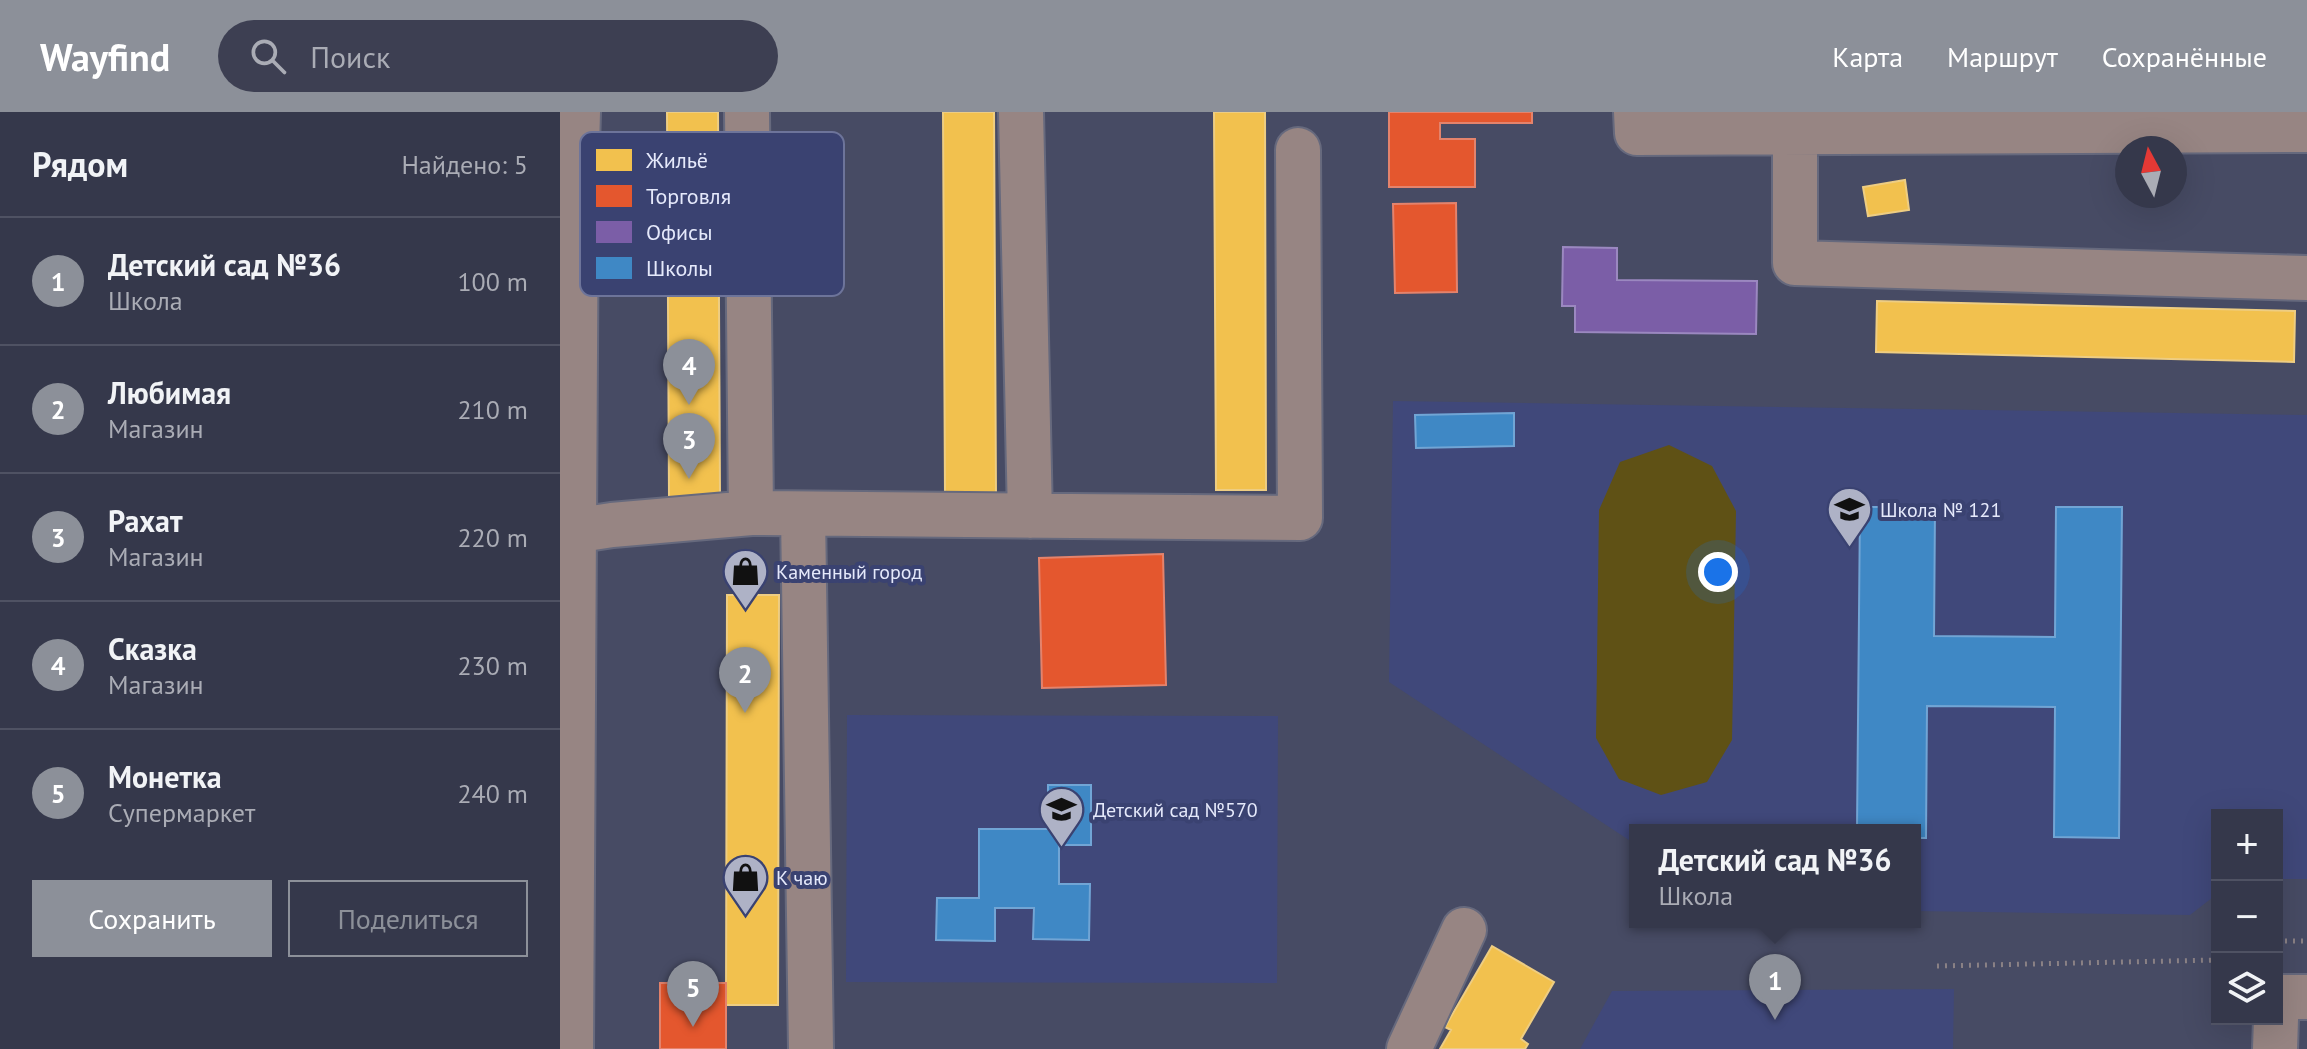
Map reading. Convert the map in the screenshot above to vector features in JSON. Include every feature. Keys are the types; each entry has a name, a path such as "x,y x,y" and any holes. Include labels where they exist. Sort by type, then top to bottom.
{"street":[{"path":"571,1049 567,532 578,112"},
{"path":"747,112 747,132"},
{"path":"1021,112 1030,516"},
{"path":"1636,112 1637,133 2307,130"},
{"path":"1795,132 1795,263 2307,278"},
{"path":"567,532 751,513 1300,518 1298,150"},
{"path":"749,296 751,513"},
{"path":"803,514 811,1049"},
{"path":"1409,1049 1464,930"},
{"path":"2283,997 2307,997"},
{"path":"2275,1049 2276,1025"}],"path":[{"path":"2283,941 2307,941"},
{"path":"1937,966 2211,960"}],"shaded area":[{"name":"Школа № 121","path":"1393,401 2307,415 2307,879 2283,879 2283,809 2211,809 2211,899 2190,915 1921,911 1921,824 1629,824 1629,840 1389,682"},
{"path":"1669,445 1712,466 1736,511 1732,740 1707,782 1661,795 1619,779 1596,738 1599,510 1620,462"},
{"name":"Детский сад №570","path":"847,715 1278,716 1277,983 846,982"},
{"path":"1954,989 1953,1049 1580,1049 1612,991"}],"building: Жильё":[{"path":"667,112 718,112 718,132 667,132"},
{"path":"943,112 994,112 996,494 945,495"},
{"path":"1214,112 1265,112 1266,490 1216,490"},
{"path":"1905,180 1909,210 1868,216 1863,187"},
{"path":"668,296 719,296 720,497 669,497"},
{"path":"1877,301 2295,311 2294,362 1876,352"},
{"path":"727,595 779,595 778,1005 726,1005"},
{"path":"1492,946 1554,982 1521,1039 1528,1044 1525,1049 1440,1049 1451,1030 1445,1027"}],"building: Торговля":[{"path":"1389,112 1532,112 1532,123 1440,123 1440,139 1475,139 1475,187 1389,187"},
{"path":"1456,203 1457,292 1395,293 1393,204"},
{"path":"1163,554 1166,685 1042,688 1039,558"},
{"path":"660,983 726,983 726,1049 660,1049"}],"building: Офисы":[{"path":"1563,247 1617,248 1617,280 1757,281 1756,334 1575,332 1575,306 1562,306"}],"building: Школы":[{"path":"1514,413 1514,446 1416,448 1415,415"},
{"path":"1860,507 1935,507 1934,636 2055,637 2056,507 2122,507 2119,838 2054,837 2055,707 1927,706 1926,838 1921,838 1921,824 1857,824"},
{"path":"1048,785 1091,785 1091,845 1059,845 1059,884 1090,884 1089,940 1033,939 1034,908 995,908 995,941 936,940 937,898 979,898 979,829 1048,829"}],"place":[{"name":"Сказка","path":"689,405"},
{"name":"Рахат","path":"689,479"},
{"name":"Школа № 121","path":"1849,549"},
{"name":"Каменный город","path":"745,611"},
{"name":"Любимая","path":"745,713"},
{"name":"Детский сад №570","path":"1062,849"},
{"name":"К чаю","path":"745,917"},
{"name":"Детский сад №36","path":"1775,1020"},
{"name":"Монетка","path":"693,1027"}]}
